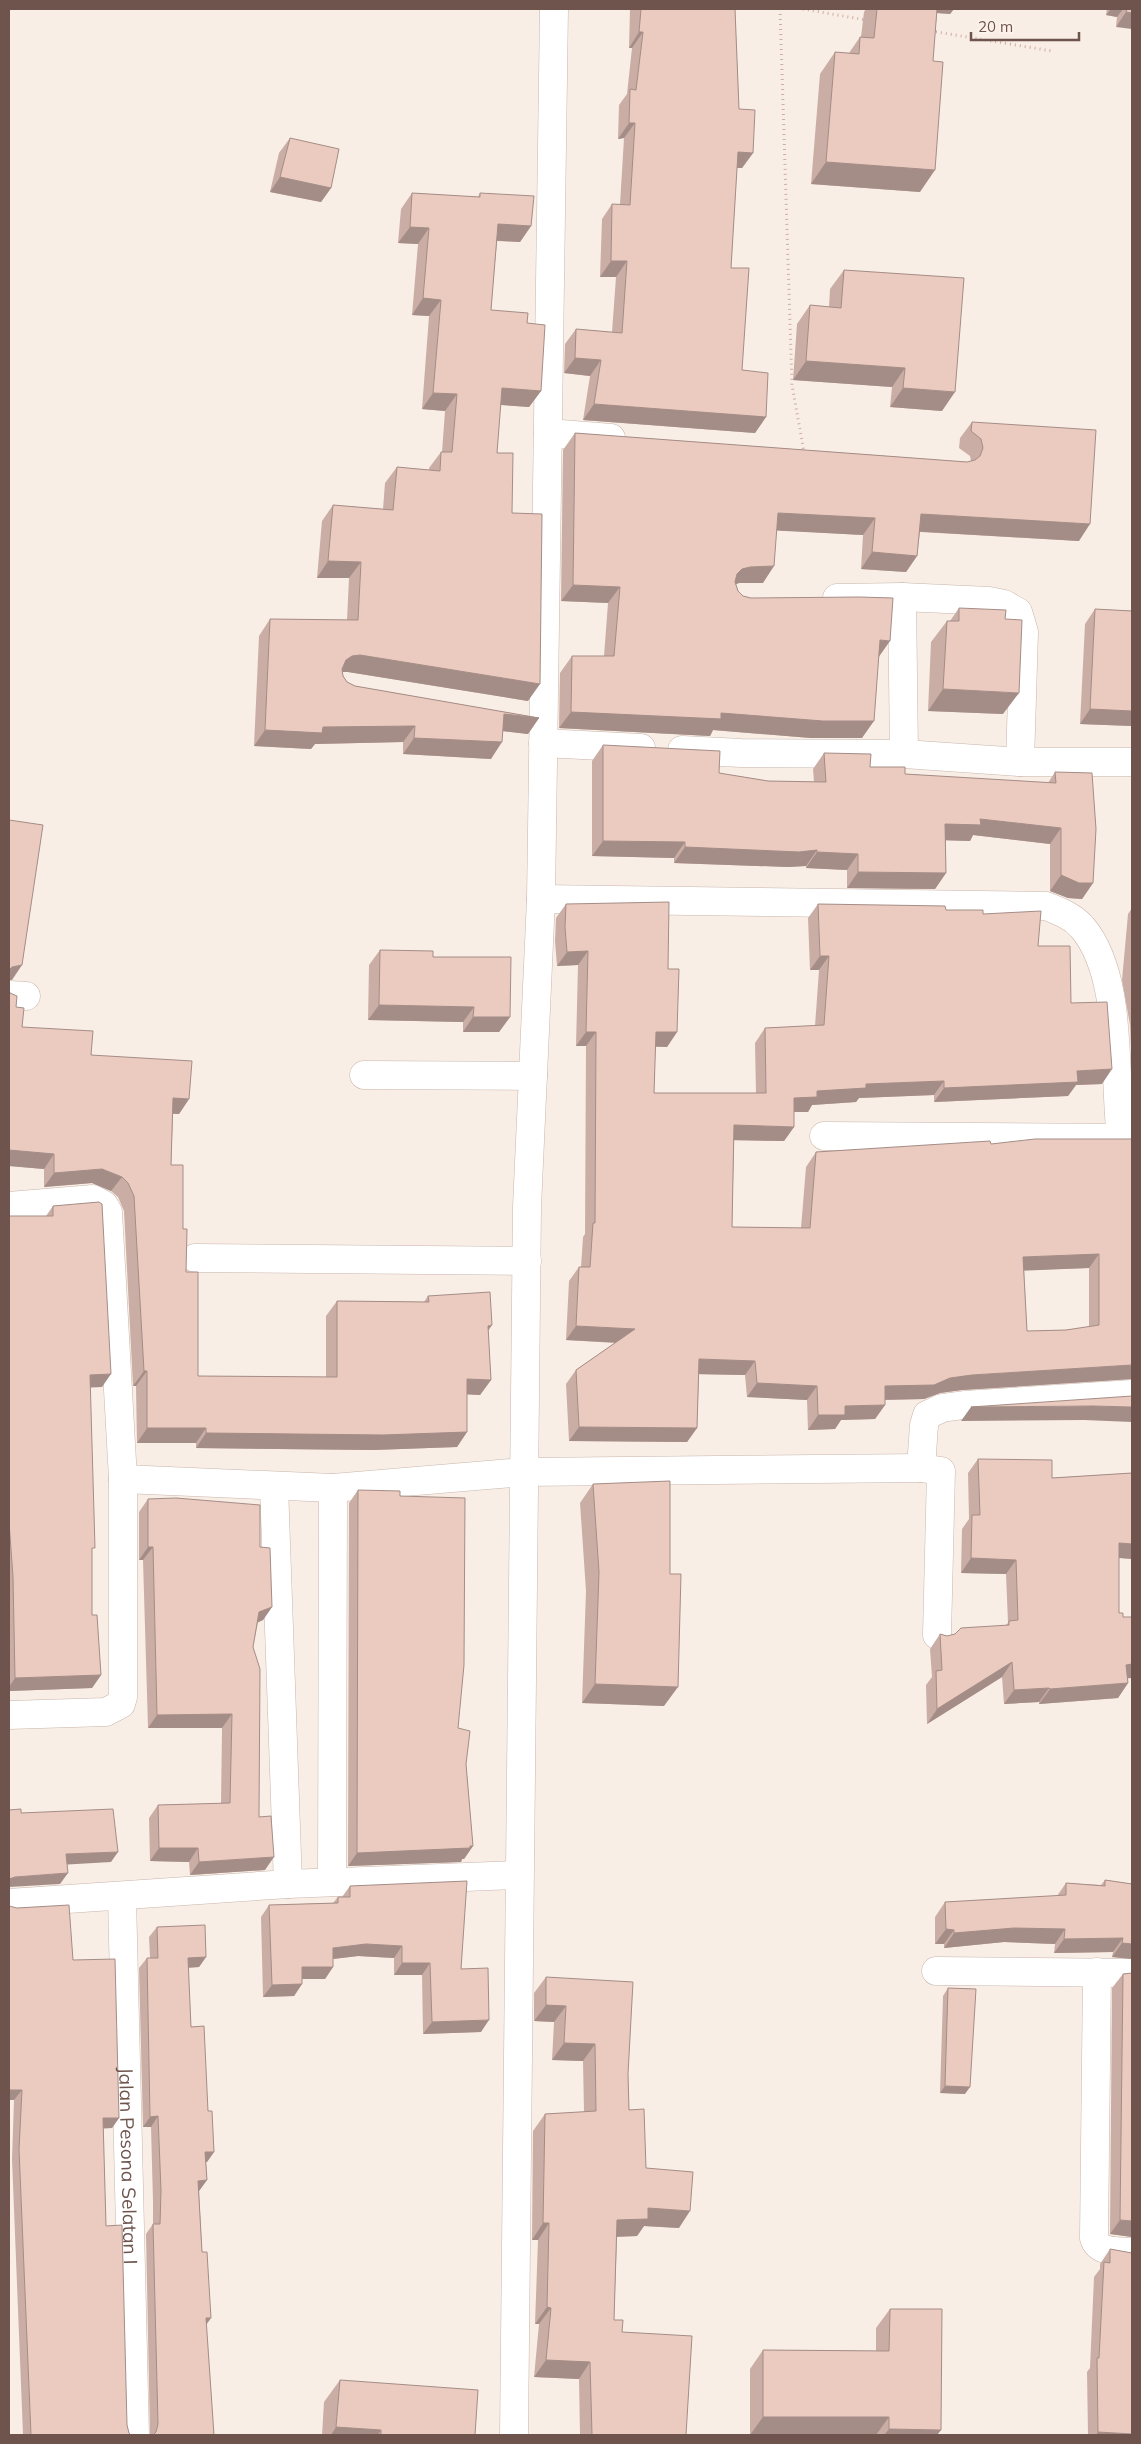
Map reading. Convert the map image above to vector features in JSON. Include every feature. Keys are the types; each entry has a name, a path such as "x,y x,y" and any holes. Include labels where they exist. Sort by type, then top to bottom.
{"street":[{"path":"514,2435 518,1875 527,1261 540,899 535,726 548,433 554,9"},
{"path":"548,433 636,440"},
{"path":"902,597 904,754"},
{"path":"816,598 902,597 989,600 1004,604 1018,612 1024,632 1020,762"},
{"path":"535,726 741,752 904,754 1020,762 1132,762"},
{"path":"540,899 1046,906 1067,914 1082,926 1121,990 1127,1138 824,1136"},
{"path":"364,1075 533,1076"},
{"path":"9,1206 93,1199 104,1205 108,1212 123,1479 121,1704 106,1712 9,1715"},
{"path":"194,1258 527,1261"},
{"path":"921,1468 924,1424 927,1415 942,1408 1132,1394"},
{"path":"123,1479 333,1488 524,1472 921,1468 942,1471 937,1635"},
{"path":"274,1486 288,1884"},
{"path":"332,1882 333,1488"},
{"path":"9,1903 122,1897 288,1884 518,1875"},
{"name":"Jalan Pesona Selatan I","path":"122,1897 135,2435"},
{"path":"936,1971 1132,1973"},
{"path":"1097,1972 1094,2238 1097,2246 1103,2249 1132,2252"}],"path":[{"path":"780,9 792,385 804,453"},
{"path":"802,9 870,20"},
{"path":"927,30 1052,51"}],"building":[{"path":"641,9 735,9 739,109 755,110 753,153 738,152 731,268 749,268 742,370 768,373 766,417 594,404 601,360 575,358 576,329 622,333 627,261 611,261 612,204 630,205 635,123 629,123 630,89 636,90 643,32 639,32"},
{"path":"877,9 937,9 933,61 943,62 935,170 826,162 835,52 859,54 860,37 874,38"},
{"path":"1127,9 1132,9 1132,13 1126,12"},
{"path":"290,138 339,149 331,188 280,177"},
{"path":"412,193 480,197 480,193 534,196 531,226 498,224 491,310 528,313 527,323 545,325 541,391 502,388 497,453 513,453 512,513 542,514 540,684 360,655 352,656 346,660 342,669 343,676 347,682 355,686 539,718 504,714 502,742 414,738 415,726 323,727 322,733 265,730 270,619 358,620 361,562 328,561 333,505 393,510 397,467 440,471 441,452 452,452 457,394 433,393 441,300 423,298 429,228 410,227"},
{"path":"844,270 964,278 955,392 903,388 905,368 806,361 810,305 841,308"},
{"path":"972,422 1096,430 1090,524 921,514 917,556 872,552 875,518 778,513 774,566 750,567 742,569 737,574 735,582 738,591 743,596 751,598 893,598 890,641 880,640 874,721 823,721 721,713 721,719 571,712 572,656 614,656 620,587 573,585 575,433 967,462 975,460 980,456 983,448 981,439 971,431"},
{"path":"959,608 1006,610 1005,619 1022,620 1019,693 943,689 947,621 959,621"},
{"path":"1095,609 1132,611 1132,711 1090,709"},
{"path":"603,745 720,751 719,773 768,781 826,782 824,753 871,754 870,767 905,767 905,774 1056,783 1055,772 1092,773 1096,829 1093,883 1079,883 1061,875 1061,828 980,819 981,825 945,824 946,873 858,872 858,854 817,852 817,850 799,852 685,847 685,842 603,841"},
{"path":"9,820 43,825 22,965 12,967 9,970"},
{"path":"669,902 668,969 679,969 677,1032 656,1032 654,1093 766,1093 765,1028 824,1025 829,956 820,956 818,904 945,906 946,910 983,910 983,914 1041,911 1038,946 1070,946 1071,1003 1107,1002 1112,1069 1077,1071 1078,1082 944,1088 944,1081 866,1084 866,1088 817,1091 817,1097 794,1098 794,1127 734,1125 732,1227 810,1228 816,1152 990,1141 991,1144 1035,1139 1132,1139 1132,1365 972,1375 950,1378 934,1385 885,1386 885,1405 845,1406 845,1415 818,1415 817,1386 757,1383 755,1361 699,1359 697,1428 579,1427 576,1370 635,1329 576,1326 579,1267 590,1267 593,1223 595,1223 596,1032 586,1032 588,951 567,952 566,904","holes":["1099,1254 1099,1325 1066,1330 1027,1331 1023,1257"]},
{"path":"380,950 433,951 433,957 511,957 510,1017 473,1017 474,1007 379,1005"},
{"path":"9,991 17,996 16,1007 24,1008 22,1027 93,1031 91,1055 192,1061 189,1099 173,1098 171,1165 183,1165 183,1229 187,1229 186,1272 198,1272 198,1376 337,1377 337,1301 429,1302 428,1296 490,1292 492,1325 488,1326 491,1380 467,1379 467,1432 383,1435 206,1433 206,1428 147,1428 147,1371 144,1371 134,1196 128,1183 122,1177 102,1169 54,1173 54,1154 9,1150"},
{"path":"99,1202 102,1204 111,1374 90,1375 95,1548 92,1548 92,1615 97,1615 101,1675 15,1678 13,1577 9,1522 9,1216 53,1216 53,1206"},
{"path":"1132,1396 1132,1407 971,1407"},
{"path":"978,1459 1052,1460 1052,1478 1132,1473 1132,1544 1119,1543 1119,1613 1123,1613 1123,1617 1132,1617 1132,1664 1126,1665 1128,1683 1014,1690 1012,1662 937,1709 936,1671 942,1670 940,1634 947,1636 955,1634 961,1628 1009,1625 1009,1621 1018,1620 1016,1560 971,1558 972,1515 980,1515"},
{"path":"670,1481 670,1574 681,1574 678,1687 595,1684 599,1572 593,1484"},
{"path":"358,1490 400,1491 400,1496 465,1498 464,1665 458,1728 470,1731 466,1764 473,1846 470,1846 470,1848 357,1853"},
{"path":"176,1498 260,1505 260,1547 270,1548 272,1607 259,1612 253,1647 260,1669 259,1817 271,1816 274,1857 199,1862 198,1848 159,1848 158,1805 230,1803 232,1714 157,1715 153,1547 148,1547 148,1499"},
{"path":"21,1809 21,1813 113,1809 118,1852 66,1854 68,1873 9,1879 9,1810"},
{"path":"1105,1880 1132,1884 1132,1944 1122,1943 1123,1938 1064,1939 1065,1929 1014,1928 954,1933 954,1930 946,1929 945,1902 1066,1895 1066,1883 1105,1886"},
{"path":"467,1881 461,1969 488,1968 489,2020 432,2022 430,1963 402,1963 402,1946 366,1944 333,1948 333,1967 302,1967 302,1984 272,1985 269,1905 338,1903 338,1897 350,1897 350,1886"},
{"path":"69,1905 73,1960 115,1959 119,2118 103,2118 106,2226 122,2225 127,2425 131,2435 31,2435 19,2149 22,2090 9,2090 9,1906 17,1908"},
{"path":"205,1925 206,1957 188,1958 191,2027 204,2026 208,2111 212,2111 214,2152 205,2152 207,2180 198,2181 202,2252 207,2252 211,2318 206,2318 214,2435 153,2435 158,2424 153,2224 160,2224 161,2191 158,2116 150,2117 147,1958 158,1958 157,1927"},
{"path":"1132,1973 1132,2221 1120,2220 1123,1974"},
{"path":"546,1977 633,1982 628,2074 629,2110 644,2109 646,2168 693,2172 690,2211 648,2208 648,2219 617,2220 614,2320 623,2320 622,2332 692,2336 686,2435 592,2435 590,2362 546,2360 551,2308 547,2307 549,2223 543,2223 545,2114 596,2111 595,2044 564,2043 566,2006 546,2005"},
{"path":"948,1988 976,1989 970,2087 945,2086"},
{"path":"1110,2249 1132,2253 1132,2434 1098,2432 1097,2358 1099,2358 1104,2262 1110,2263"},
{"path":"890,2309 942,2309 941,2430 889,2429 889,2417 763,2417 763,2350 889,2351"},
{"path":"340,2380 478,2390 475,2435 381,2435 381,2430 336,2427"}]}
